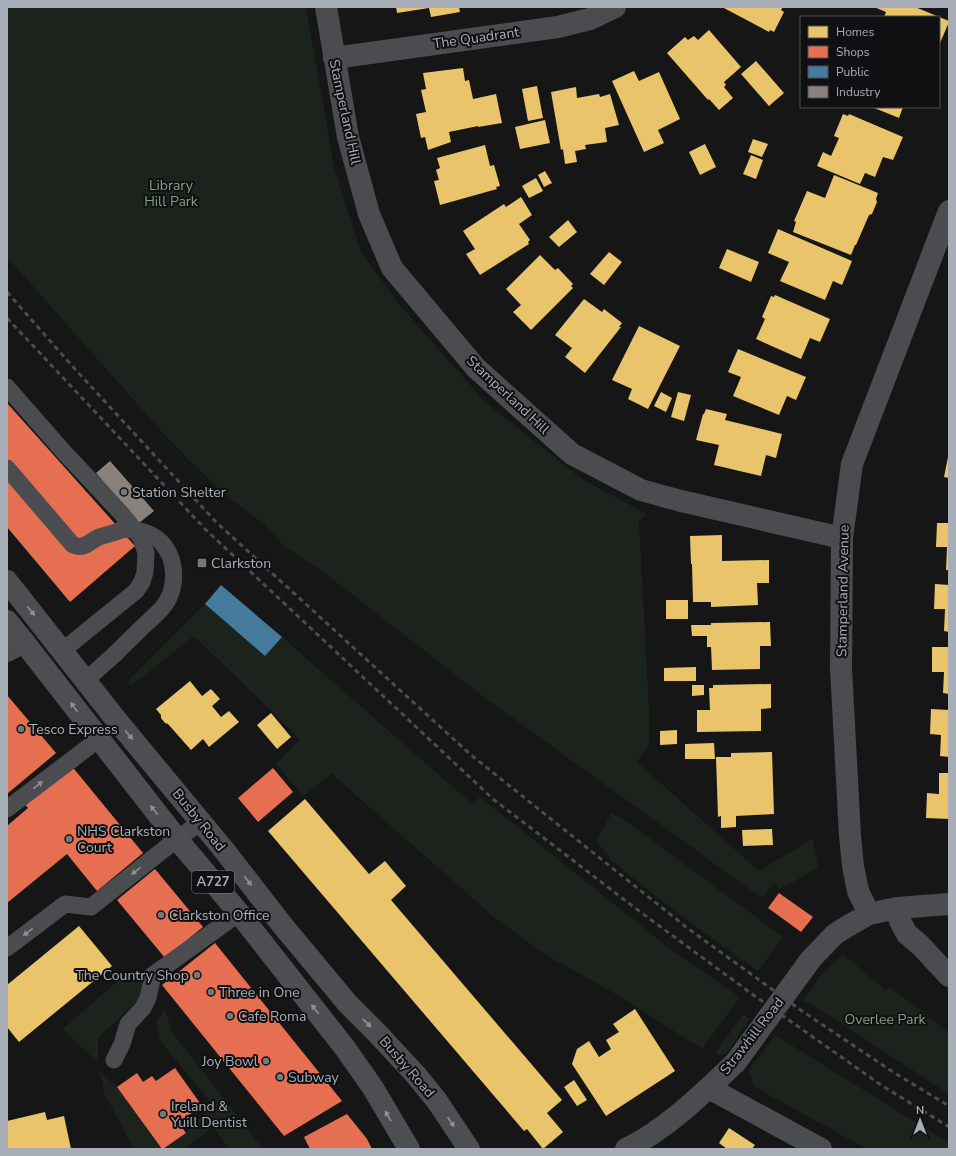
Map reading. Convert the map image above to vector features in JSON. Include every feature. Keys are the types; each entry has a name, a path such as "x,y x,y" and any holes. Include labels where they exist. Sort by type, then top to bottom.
{"main road":[{"name":"Busby Road","path":"7,581 283,926 348,1004 416,1075 437,1101 469,1149"},
{"name":"Busby Road","path":"7,621 16,646 99,739 177,839 239,913 345,1048 372,1088 409,1149"}],"street":[{"name":"Stamperland Hill","path":"326,7 348,137 368,214 392,268 476,368 572,454 641,490 680,501 842,538"},
{"name":"The Quadrant","path":"334,58 558,28 590,19 615,7"},
{"name":"Stamperland Avenue","path":"869,914 858,891 853,866 850,836 842,668 842,538 852,464 949,211"},
{"name":"Strawhill Road","path":"626,1149 671,1120 709,1088 736,1062 811,959 835,934 869,914 897,908 949,904"},
{"path":"897,908 900,921 907,934 920,945 949,976"},
{"path":"709,1088 821,1149"}],"lane":[{"path":"7,387 141,538 146,553 145,572 142,582 136,591 62,651"},
{"path":"7,468 76,547 84,546 97,538 125,529 140,531 157,538 170,553 174,569 174,583 164,606 115,654 85,680"},
{"path":"7,809 99,739"},
{"path":"7,948 65,904 91,907 200,822"},
{"path":"114,1060 122,1044 128,1024 143,1008 148,998 153,976 239,913"}],"green space":[{"name":"Library Hill Park","path":"7,7 306,7 334,167 360,250 398,303 485,402 583,480 647,514 639,521 649,709 649,745 637,762 759,871 813,838 818,868 780,889 774,883 762,898 488,700 326,574 285,547 263,523 230,499 163,433 7,257"},
{"path":"205,604 265,656 282,637 472,804 480,797 674,952 740,997 702,1049 621,997 546,955 495,918 332,774 303,796 276,764 300,739 194,636 131,686 127,682"},
{"path":"612,813 630,824 783,937 758,971 692,924 613,862 596,840"},
{"name":"Overlee Park","path":"843,954 885,990 890,987 949,1033 949,1094 803,1000 825,970"},
{"path":"147,970 138,1001 98,1038 98,1063 63,1029 121,978"},
{"path":"165,1009 172,1032 263,1149 229,1149 213,1127 184,1149 164,1149 186,1133 213,1105 161,1042 156,1022"},
{"path":"743,1014 750,1019 726,1054 720,1055 716,1052"},
{"path":"775,1035 949,1143 949,1149 867,1149 755,1087 748,1071"},
{"path":"100,1072 117,1087 162,1149 134,1149 104,1093"}],"building: Homes":[{"path":"396,7 459,7 460,12 431,17 429,8 397,13"},
{"path":"722,7 783,7 781,10 784,12 774,32 770,30 769,32"},
{"path":"874,7 915,7 937,16 884,16 886,12"},
{"path":"940,17 949,22 940,43"},
{"path":"709,30 741,67 724,82 726,85 724,87 733,98 719,110 709,99 708,100 667,53 685,37 688,40 694,36 698,40"},
{"path":"756,61 784,93 769,106 741,74"},
{"path":"463,68 465,81 469,80 473,99 496,94 502,123 449,132 451,142 428,150 425,137 421,138 416,114 426,112 421,90 426,89 423,73"},
{"path":"634,71 639,81 659,72 680,119 658,130 664,143 644,152 612,81"},
{"path":"537,86 543,118 528,121 522,89"},
{"path":"576,87 577,98 599,94 600,97 610,94 619,125 605,128 607,142 585,145 586,149 575,151 577,162 565,164 563,149 561,150 551,92"},
{"path":"874,108 903,108 899,118"},
{"path":"843,114 848,116 849,114 903,137 893,160 883,157 875,177 865,173 860,184 817,166 823,152 831,156 839,138 834,136"},
{"path":"545,120 550,143 520,149 515,127"},
{"path":"753,139 768,144 762,157 748,152"},
{"path":"705,144 716,167 700,175 689,152"},
{"path":"485,145 490,166 494,165 500,186 496,187 497,189 440,205 434,181 439,180 436,170 440,168 437,158"},
{"path":"751,155 763,160 756,179 743,174"},
{"path":"545,171 552,183 544,187 538,175"},
{"path":"834,175 878,193 876,199 877,202 872,214 869,215 851,255 793,232 796,222 794,221 807,191 825,198"},
{"path":"536,178 543,191 529,198 522,186"},
{"path":"521,197 532,215 519,224 530,240 528,242 529,244 480,275 466,254 475,249 463,231 504,204 506,207"},
{"path":"568,220 577,232 559,247 549,237"},
{"path":"778,229 852,261 842,285 833,281 825,300 780,281 789,262 768,253"},
{"path":"727,249 759,262 751,282 719,268"},
{"path":"609,252 622,262 604,285 590,274"},
{"path":"540,255 555,270 558,268 573,284 571,286 573,288 531,330 513,312 521,305 506,289"},
{"path":"775,295 830,319 820,342 810,338 801,359 756,339 765,319 762,317 771,296 774,297"},
{"path":"584,299 602,312 604,309 622,323 619,327 621,327 585,373 565,357 572,348 555,335"},
{"path":"639,326 680,346 648,409 628,399 632,389 612,380"},
{"path":"738,349 806,377 796,400 787,396 779,415 733,396 741,377 728,372"},
{"path":"661,392 672,398 666,412 654,406"},
{"path":"678,392 691,395 684,421 671,417"},
{"path":"706,409 727,414 725,420 782,434 776,458 766,455 761,476 714,465 719,445 696,440 703,414"},
{"path":"949,457 949,478 944,477"},
{"path":"937,523 949,523 949,570 946,570 947,547 936,547"},
{"path":"722,535 722,561 769,560 769,583 757,583 758,605 711,607 711,602 693,602 690,536"},
{"path":"935,584 949,585 949,632 944,631 945,609 934,609"},
{"path":"666,600 688,600 688,619 666,619"},
{"path":"770,622 771,646 760,646 760,669 712,670 711,647 707,647 707,636 692,636 691,625 711,625 711,623"},
{"path":"932,647 949,647 949,694 943,693 944,672 932,672"},
{"path":"696,667 696,681 664,681 664,668"},
{"path":"190,681 202,696 211,689 220,699 212,706 221,717 229,711 239,722 209,747 203,739 191,750 168,724 165,723 156,709"},
{"path":"771,684 771,708 761,709 761,731 697,732 697,710 710,710 709,688 713,688 713,685"},
{"path":"692,685 704,685 704,695 692,696"},
{"path":"931,709 949,710 949,757 940,756 941,735 930,734"},
{"path":"271,713 291,737 277,749 257,725"},
{"path":"677,730 677,744 660,745 660,731"},
{"path":"714,743 715,759 685,759 685,744"},
{"path":"772,752 774,814 736,816 736,827 721,828 721,816 718,817 716,757 731,757 731,753"},
{"path":"939,773 949,773 949,819 926,818 927,793 939,794"},
{"path":"305,799 369,874 385,861 406,886 391,900 562,1100 547,1113 563,1132 543,1149 527,1129 524,1131 268,831"},
{"path":"772,829 773,845 743,846 742,830"},
{"path":"79,926 112,966 19,1042 7,1027 7,985"},
{"path":"635,1009 675,1071 606,1116 572,1064 577,1049 589,1041 599,1057 611,1049 606,1040 619,1032 613,1024"},
{"path":"574,1080 587,1100 577,1106 564,1087"},
{"path":"45,1112 47,1120 64,1116 71,1149 7,1149 7,1121"},
{"path":"729,1128 755,1145 752,1149 727,1149 719,1143"}],"building: Shops":[{"path":"7,403 135,546 70,602 7,527"},
{"name":"Tesco Express","path":"7,695 56,753 7,794"},
{"name":"NHS Clarkston Court","path":"70,764 143,853 97,891 67,854 7,903 7,826 28,808 24,803"},
{"path":"273,768 293,792 258,822 238,798"},
{"name":"Clarkston Office","path":"155,869 203,927 165,958 117,900"},
{"path":"779,893 813,917 801,932 768,908"},
{"path":"215,943 342,1101 284,1136 162,985"},
{"name":"Ireland & Yuill Dentist","path":"175,1068 202,1106 178,1122 186,1133 162,1149 117,1087 137,1073 143,1082 152,1076 156,1081"},
{"path":"347,1114 367,1139 372,1149 310,1149 304,1137"}],"building: Public":[{"path":"221,585 282,637 265,656 205,604"}],"building: Industry":[{"name":"Station Shelter","path":"110,461 154,511 139,523 96,473"}],"railway":[{"path":"7,292 74,368 216,522 471,755 686,927 802,1011 893,1072 949,1106"},
{"path":"7,318 206,530 493,799 639,911 752,994 881,1085 949,1127"}],"place":[{"name":"Station Shelter","path":"124,492"},
{"name":"Clarkston","path":"202,563"},
{"name":"Tesco Express","path":"21,729"},
{"name":"NHS Clarkston Court","path":"69,839"},
{"name":"Clarkston Office","path":"161,915"},
{"name":"The Country Shop","path":"197,975"},
{"name":"Three in One","path":"211,992"},
{"name":"Cafe Roma","path":"230,1016"},
{"name":"Joy Bowl","path":"266,1061"},
{"name":"Subway","path":"280,1077"},
{"name":"Ireland & Yuill Dentist","path":"163,1114"}]}
